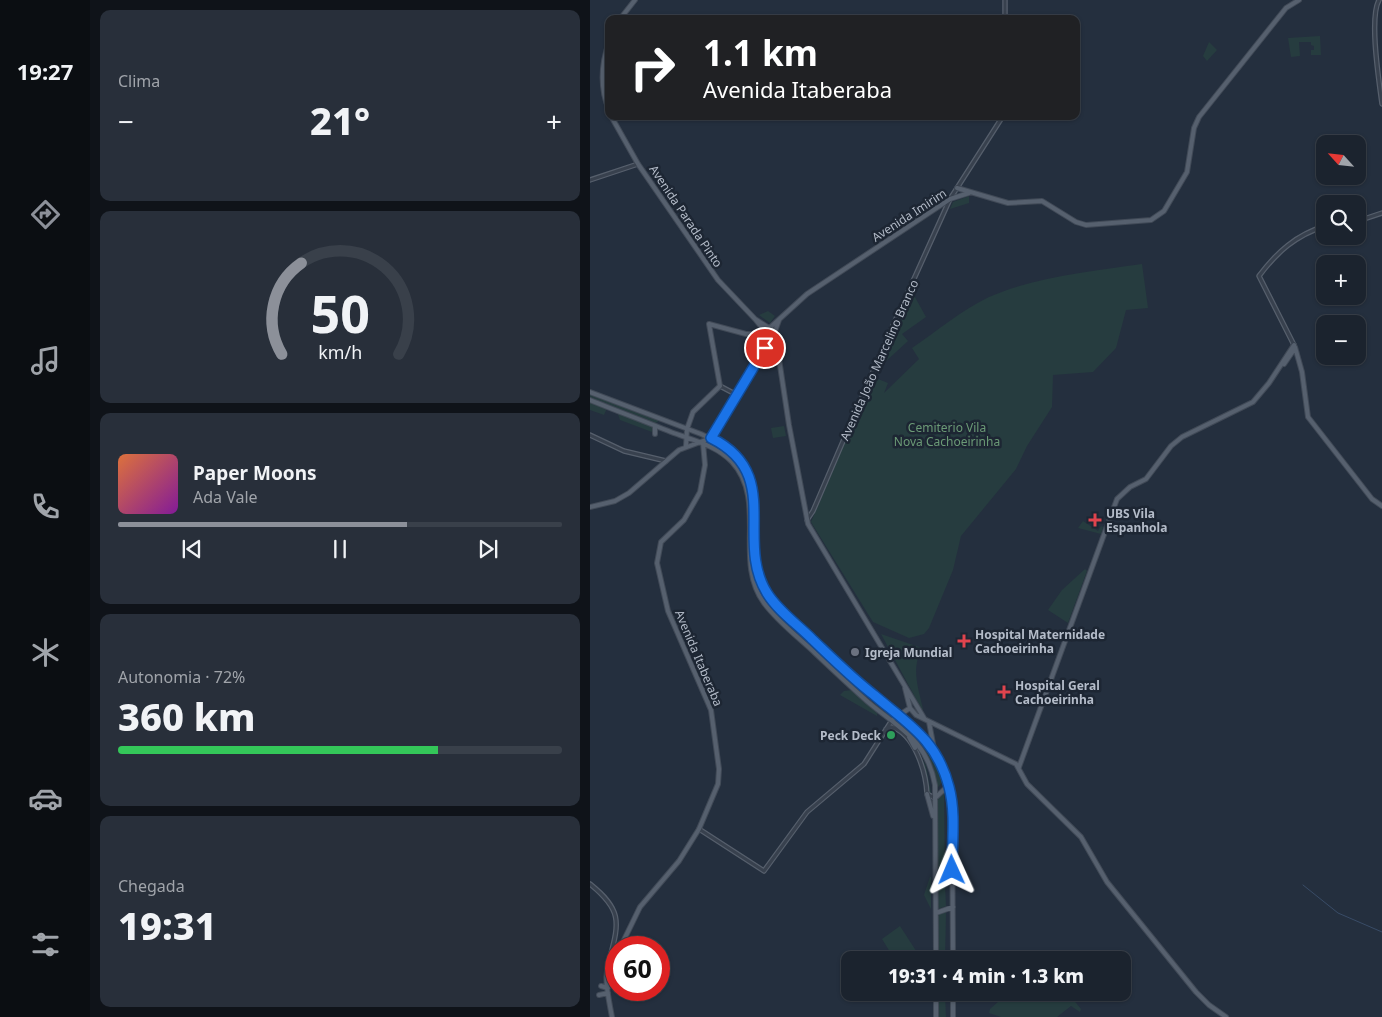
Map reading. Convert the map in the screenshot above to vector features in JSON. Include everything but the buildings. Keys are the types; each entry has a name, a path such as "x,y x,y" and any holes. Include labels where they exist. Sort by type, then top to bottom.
{"main road":[{"path":"623,15 635,0"},
{"path":"957,188 1008,203 1042,201 1076,222 1086,225 1142,222 1157,217 1168,205 1187,172 1192,134 1199,117 1286,8 1299,0"},
{"path":"605,58 602,80 605,100"},
{"name":"Avenida Parada Pinto","path":"613,120 638,164 718,280 755,319 777,352"},
{"name":"Avenida Imirim","path":"765,332 806,294 950,199 972,193"},
{"name":"Avenida Parada Pinto","path":"755,319 769,328 774,334"},
{"name":"Avenida Imirim","path":"770,339 779,320"},
{"path":"686,446 688,438 687,429 693,412 720,386 709,324 755,335 764,340 764,350"},
{"path":"755,335 760,326"},
{"path":"755,335 765,332"},
{"path":"774,334 807,520 905,688 927,721 935,751 949,785 952,810 953,951"},
{"path":"590,507 615,501 629,494 686,446 702,443 711,438 770,339"},
{"path":"1019,767 1055,672 1107,522 1116,502 1122,494 1146,481 1170,449 1182,438 1253,404 1269,386 1295,347"},
{"path":"1295,347 1302,372 1308,417 1372,499 1382,506"},
{"path":"764,350 770,348 777,352"},
{"path":"590,392 711,438 736,456 750,477 755,501 757,566 763,586 775,604 872,694 899,714 921,734 935,751"},
{"path":"590,400 702,443 713,448 731,461 745,482 749,506 751,571 757,591 769,609 833,671 890,722 898,724 916,742 929,762 935,785 936,951"},
{"path":"655,434 656,426 662,422 673,424"},
{"name":"Avenida Itaberaba","path":"624,936 640,907 679,861 699,829 718,784 715,736 711,710 668,611 657,558 661,542 684,520 696,501 703,483 706,457 702,443"},
{"path":"706,457 708,450 713,448"},
{"path":"769,609 773,608 775,604"},
{"path":"905,688 910,708 927,721 1010,759 1019,767 1027,784 1081,837 1107,882 1191,986 1209,1006 1226,1017"},
{"path":"890,722 910,708"},
{"path":"898,724 915,748"},
{"path":"935,798 949,785"},
{"path":"927,794 935,820"},
{"path":"936,913 953,907"},
{"path":"601,986 605,988"},
{"path":"600,994 605,992"},
{"name":"Avenida Itaberaba","path":"610,1001 612,1017"},
{"path":"936,1001 936,1017"},
{"path":"953,1017 954,1001"}],"street":[{"path":"1005,0 1005,15"},
{"path":"1373,0 1376,6"},
{"path":"1379,0 1376,6 1375,21 1382,104"},
{"name":"Avenida João Marcelino Branco","path":"807,520 813,511 950,199 1000,120"},
{"path":"590,180 638,164"},
{"path":"1366,218 1382,213"},
{"path":"1295,347 1259,276 1288,243 1316,229"},
{"path":"720,386 737,395"},
{"path":"590,435 620,450 666,461"},
{"path":"699,829 764,871 807,812 864,764 890,722"},
{"path":"886,729 891,727 899,730 915,748 925,778 927,794 935,798"},
{"path":"590,884 606,897 614,910 618,922 615,936"}],"green space":[{"path":"1320,36 1321,55 1311,55 1311,50 1314,50 1314,46 1311,45 1311,42 1299,42 1300,56 1291,57 1288,38"},
{"path":"1209,42 1217,50 1207,61 1203,56"},
{"path":"969,196 969,203 950,209 953,202"},
{"name":"Cemiterio Vila Nova Cachoeirinha","path":"1142,264 1148,308 1126,310 1116,348 1093,372 1053,375 1052,407 1027,446 1016,469 961,536 953,570 929,628 924,634 909,638 873,622 811,522 873,377 888,383 884,393 919,359 912,348 959,314 989,297 1025,284 1084,272"},
{"path":"911,290 926,317 902,334 908,341 884,363 879,362"},
{"path":"768,311 775,316 770,323 759,315"},
{"path":"590,393 599,393 660,420 656,423 590,397"},
{"path":"590,402 607,408 604,415 590,410"},
{"path":"621,413 654,427 652,432 620,420 618,414"},
{"path":"784,426 786,436 773,438 771,428"},
{"path":"1083,521 1098,531 1101,526 1103,527 1101,534 1078,528"},
{"path":"754,538 759,574 773,606 771,607 758,583 754,567 752,539"},
{"path":"1085,569 1087,571 1068,623 1048,610 1062,590"},
{"path":"881,634 922,648 916,671 922,710"},
{"path":"852,690 877,713 877,716 840,695 844,691"},
{"path":"906,726 924,744 937,765 942,782 936,790 932,768 927,755"},
{"path":"915,745 926,766 931,793 927,791"},
{"path":"944,791 945,880 938,882 936,799"},
{"path":"931,877 931,909 924,895"},
{"path":"945,885 946,906 938,909 937,891 940,886"},
{"path":"946,912 945,951 938,951 938,914"},
{"path":"900,926 916,951 889,951 882,939"},
{"path":"937,1001 945,1001 946,1017 938,1017"},
{"path":"999,1001 1074,1001 1081,1009 1080,1012 1071,1006 1057,1017 1001,1017 989,1013 990,1009"}],"waterway":[{"path":"1303,885 1338,913 1382,932"}],"place":[{"name":"UBS Vila Espanhola","path":"1095,520"},
{"name":"Hospital Maternidade Cachoeirinha","path":"964,641"},
{"name":"Igreja Mundial","path":"855,652"},
{"name":"Hospital Geral Cachoeirinha","path":"1004,692"},
{"name":"Peck Deck","path":"891,735"}],"route":[{"path":"765,348 711,438 736,456 750,477 755,501 756,556 759,576 767,594 775,604 872,694 910,724 926,739 935,751 950,790 952,870"}]}
